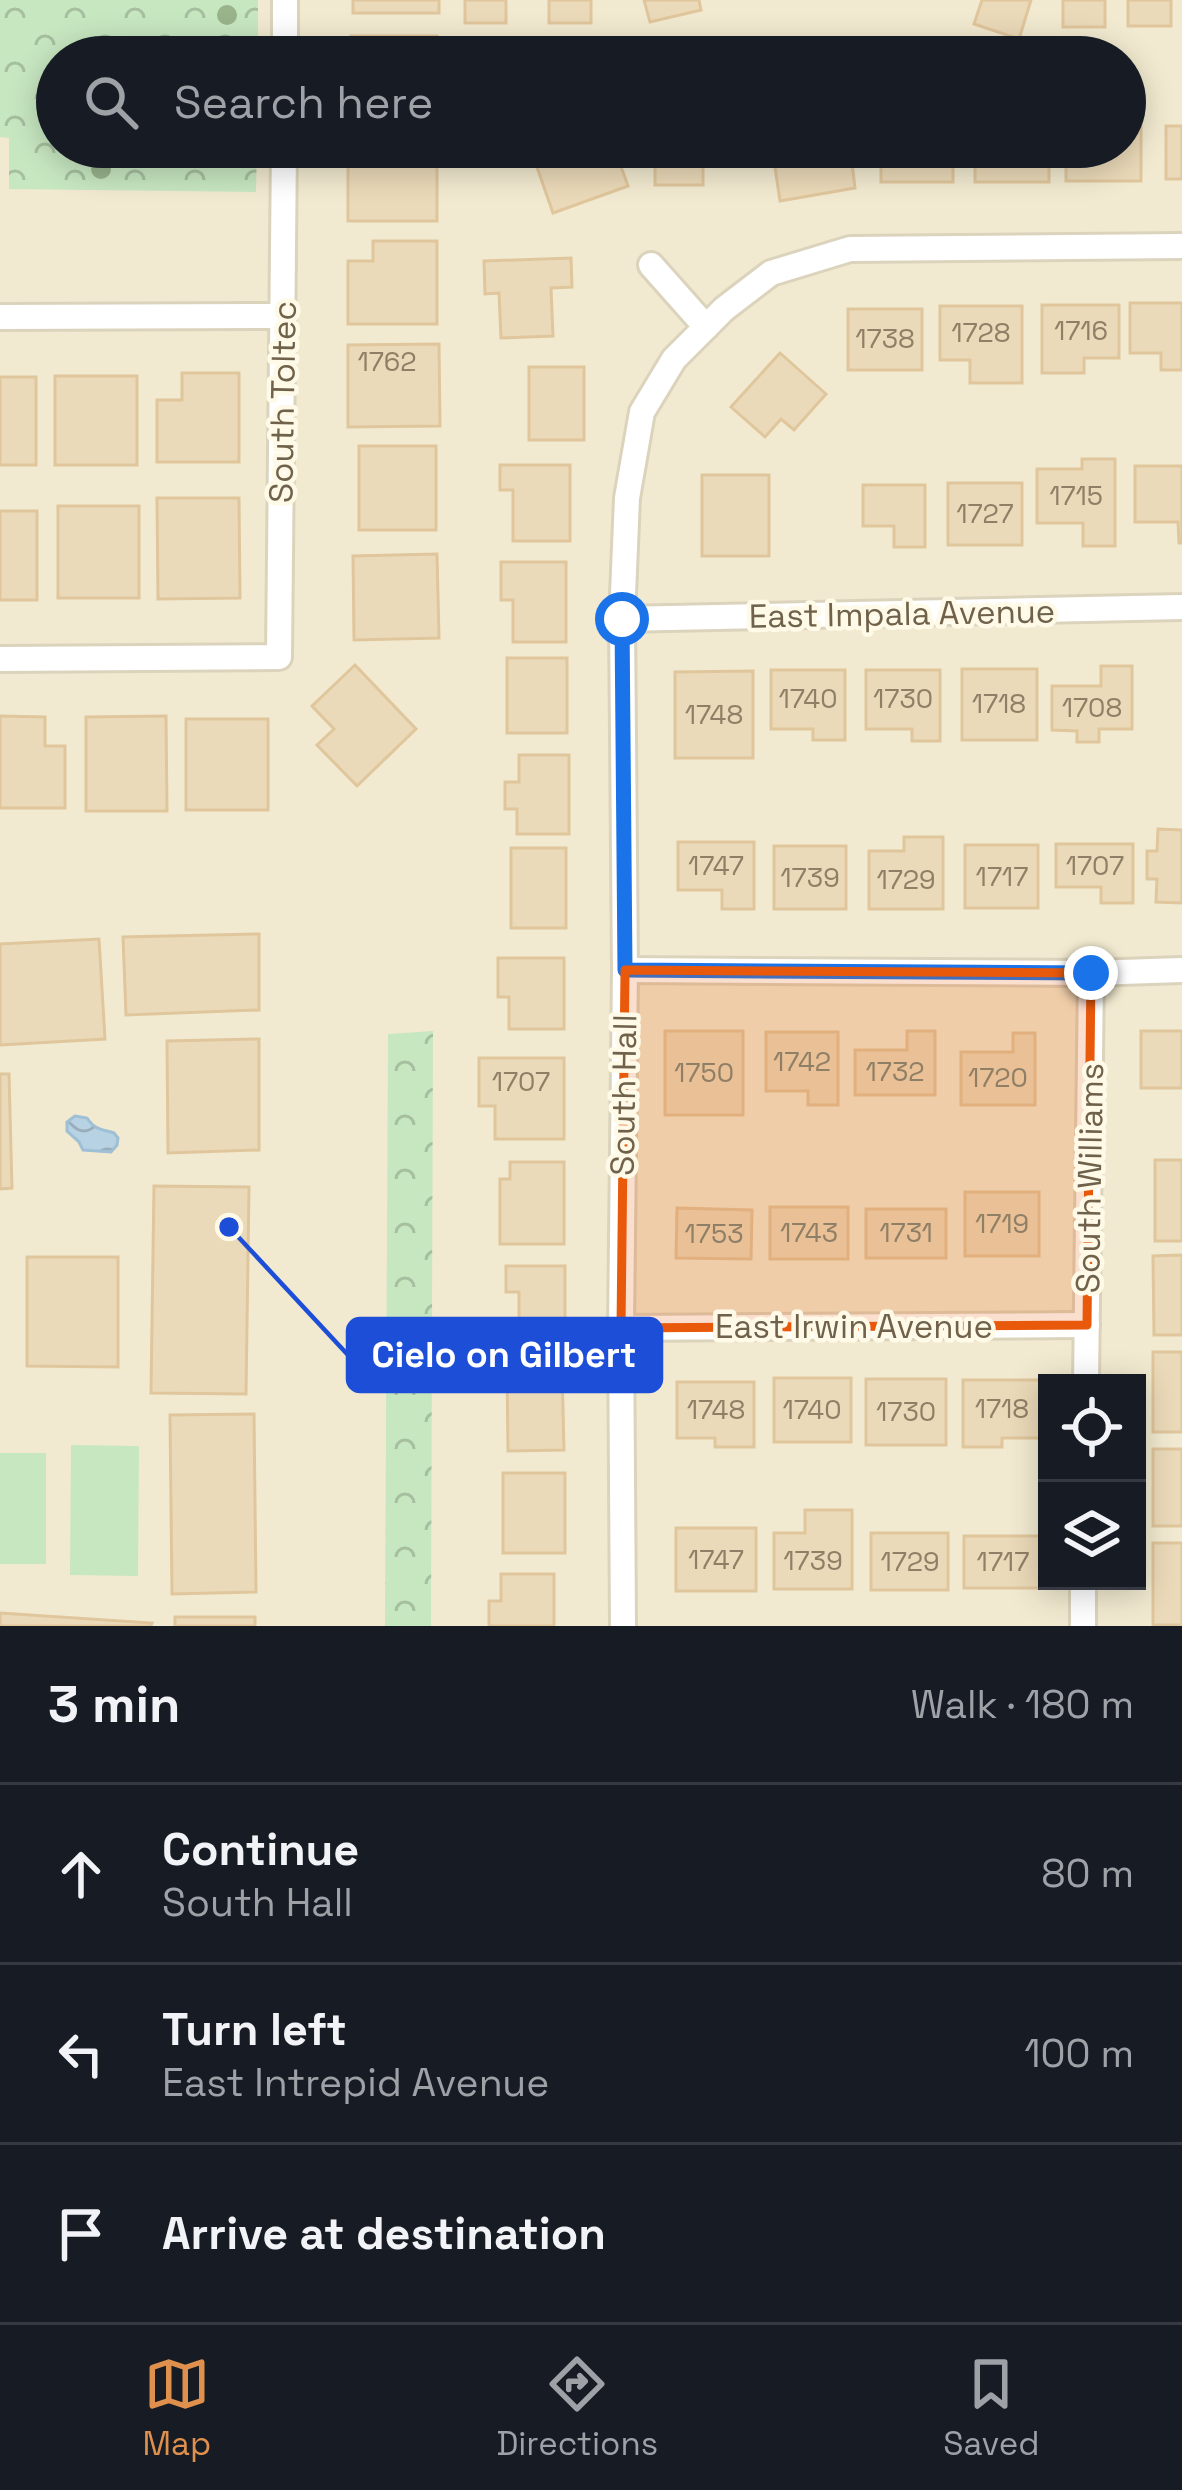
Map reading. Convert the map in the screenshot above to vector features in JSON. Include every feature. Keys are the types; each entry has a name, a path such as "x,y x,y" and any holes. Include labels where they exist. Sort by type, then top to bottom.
{"street":[{"path":"285,36 286,0"},
{"name":"South Toltec","path":"0,659 279,657 284,168"},
{"name":"South Hall","path":"623,1626 622,619 627,497 642,412 674,359 724,309 771,273 850,248 1182,246"},
{"path":"651,266 706,327"},
{"path":"0,317 283,316"},
{"name":"East Impala Avenue","path":"622,619 1182,607"},
{"path":"625,970 1182,970"},
{"name":"South Williams","path":"1086,1374 1091,973"},
{"name":"East Irwin Avenue","path":"621,1328 1087,1325"},
{"path":"1083,1590 1083,1626"}],"highlighted area":[{"path":"625,970 1091,973 1087,1325 621,1328"}],"shaded area":[{"path":"0,0 1182,0 1182,1626 0,1626"}],"green space":[{"path":"0,0 258,0 258,36 36,36 36,168 257,168 256,192 9,189 9,138 0,137"},
{"path":"433,1031 431,1626 385,1626 388,1034"},
{"path":"71,1445 139,1446 138,1576 70,1575"},
{"path":"0,1453 46,1453 46,1564 0,1564"}],"water":[{"path":"75,1116 114,1133 117,1145 111,1152 83,1150 67,1131 67,1122"}],"building":[{"path":"353,0 439,0 439,13 353,13"},
{"path":"465,0 506,0 506,23 465,23"},
{"path":"549,0 591,0 591,23 549,23"},
{"path":"644,0 699,0 701,10 650,22"},
{"path":"982,0 1031,0 1020,36 974,24"},
{"path":"1063,0 1105,0 1105,27 1063,27"},
{"path":"1128,0 1171,0 1171,26 1128,26"},
{"path":"1166,126 1182,126 1182,179 1166,179"},
{"path":"348,168 437,168 437,221 348,221"},
{"path":"537,168 622,168 628,186 553,213"},
{"path":"655,168 703,168 703,185 655,185"},
{"path":"775,168 853,168 855,188 780,201"},
{"path":"881,168 953,168 953,182 881,182"},
{"path":"975,168 1049,168 1049,182 975,182"},
{"path":"1066,168 1141,168 1141,181 1066,181"},
{"path":"373,241 437,241 437,324 348,324 348,261 373,261"},
{"path":"571,258 572,287 551,288 553,336 501,338 499,293 485,294 484,261"},
{"path":"1130,303 1182,303 1182,370 1161,370 1161,353 1130,353"},
{"path":"1042,305 1119,305 1119,358 1084,358 1084,373 1042,373"},
{"path":"940,306 1022,306 1022,383 970,383 970,360 940,360"},
{"path":"848,309 922,309 922,370 848,370"},
{"path":"439,344 440,426 348,427 348,345"},
{"path":"780,353 826,394 794,430 781,419 765,437 731,407"},
{"path":"529,367 584,367 584,440 529,440"},
{"path":"182,373 239,373 239,462 157,462 157,400 182,400"},
{"path":"55,376 137,376 137,465 55,465"},
{"path":"0,377 36,377 36,465 0,465"},
{"path":"359,446 436,446 436,530 359,530"},
{"path":"1082,459 1115,459 1115,546 1083,546 1083,523 1037,523 1037,469 1082,469"},
{"path":"500,465 570,465 570,541 513,541 513,490 500,490"},
{"path":"1135,466 1182,466 1182,543 1178,522 1135,522"},
{"path":"702,475 769,475 769,556 702,556"},
{"path":"948,483 1022,483 1022,545 948,545"},
{"path":"863,485 925,485 925,547 894,547 894,526 863,526"},
{"path":"157,498 239,498 240,598 158,599"},
{"path":"58,506 139,506 139,598 58,598"},
{"path":"0,511 37,511 37,600 0,600"},
{"path":"437,554 439,638 354,640 353,556"},
{"path":"501,562 566,562 566,642 513,642 513,600 501,600"},
{"path":"507,658 567,658 567,733 507,733"},
{"path":"355,665 416,729 357,786 317,745 334,729 312,706"},
{"path":"1101,666 1132,666 1132,729 1099,729 1099,742 1077,742 1077,731 1052,730 1052,686 1101,686"},
{"path":"962,669 1037,669 1037,740 962,740"},
{"path":"771,670 845,670 845,740 813,740 813,729 771,729"},
{"path":"866,670 940,670 940,741 912,741 912,729 866,729"},
{"path":"753,671 753,758 675,758 675,672"},
{"path":"0,716 45,717 45,746 65,746 65,808 0,808"},
{"path":"166,716 167,811 86,811 86,717"},
{"path":"186,719 268,719 268,810 186,810"},
{"path":"519,755 569,755 569,834 517,834 517,809 505,809 505,782 519,782"},
{"path":"1158,829 1182,830 1182,903 1156,902 1157,879 1147,879 1147,851 1157,851"},
{"path":"904,837 943,837 943,909 869,909 869,851 904,851"},
{"path":"678,842 754,842 754,909 722,909 722,890 678,890"},
{"path":"1056,844 1133,844 1133,903 1101,903 1101,887 1056,887"},
{"path":"965,845 1038,845 1038,908 965,908"},
{"path":"774,846 846,846 846,909 774,909"},
{"path":"511,848 566,848 566,928 511,928"},
{"path":"259,934 259,1010 126,1015 123,937"},
{"path":"99,939 105,1039 0,1045 0,944"},
{"path":"498,958 564,958 564,1029 509,1029 509,997 498,997"},
{"path":"665,1031 743,1031 743,1115 665,1115"},
{"path":"907,1031 935,1031 935,1095 855,1095 855,1050 907,1050"},
{"path":"1141,1031 1182,1031 1182,1088 1141,1088"},
{"path":"766,1032 838,1032 838,1105 808,1105 808,1091 766,1091"},
{"path":"1013,1033 1035,1033 1035,1105 961,1105 961,1052 1013,1052"},
{"path":"259,1039 259,1150 168,1153 167,1041"},
{"path":"479,1058 564,1058 564,1139 495,1139 495,1106 479,1106"},
{"path":"0,1074 9,1074 12,1188 0,1189"},
{"path":"1155,1160 1182,1160 1182,1241 1155,1241"},
{"path":"510,1162 564,1162 564,1244 500,1244 500,1179 510,1179"},
{"path":"154,1186 249,1187 246,1394 151,1393"},
{"path":"965,1192 1039,1192 1039,1256 965,1256"},
{"path":"770,1207 848,1207 848,1259 770,1259"},
{"path":"677,1208 752,1210 751,1259 676,1258"},
{"path":"866,1209 946,1209 946,1258 866,1258"},
{"path":"1182,1255 1182,1335 1154,1335 1153,1256"},
{"path":"27,1257 118,1257 118,1367 27,1366"},
{"path":"506,1266 565,1266 565,1345 519,1345 519,1292 506,1292"},
{"path":"1153,1352 1182,1352 1182,1432 1153,1432"},
{"path":"562,1368 564,1450 508,1451 507,1369"},
{"path":"774,1378 851,1378 851,1442 774,1442"},
{"path":"866,1379 946,1379 946,1445 866,1445"},
{"path":"963,1380 1038,1380 1038,1438 1002,1438 1002,1447 963,1447"},
{"path":"677,1382 754,1382 754,1447 715,1447 715,1438 677,1438"},
{"path":"254,1414 256,1592 172,1594 170,1415"},
{"path":"1153,1449 1182,1449 1182,1526 1153,1526"},
{"path":"503,1473 565,1473 565,1553 503,1553"},
{"path":"805,1510 852,1510 852,1589 774,1589 774,1533 805,1533"},
{"path":"676,1528 756,1528 756,1591 676,1591"},
{"path":"871,1533 948,1533 948,1590 871,1590"},
{"path":"964,1536 1038,1536 1038,1588 964,1588"},
{"path":"1153,1543 1182,1543 1182,1625 1153,1625"},
{"path":"501,1574 554,1574 554,1626 489,1626 489,1601 501,1601"},
{"path":"0,1613 152,1623 0,1626"},
{"path":"175,1617 255,1617 255,1626 175,1626"}],"place":[{"name":"Cielo on Gilbert","path":"229,1227"}],"route":[{"path":"622,619 625,970 1091,973"}]}
